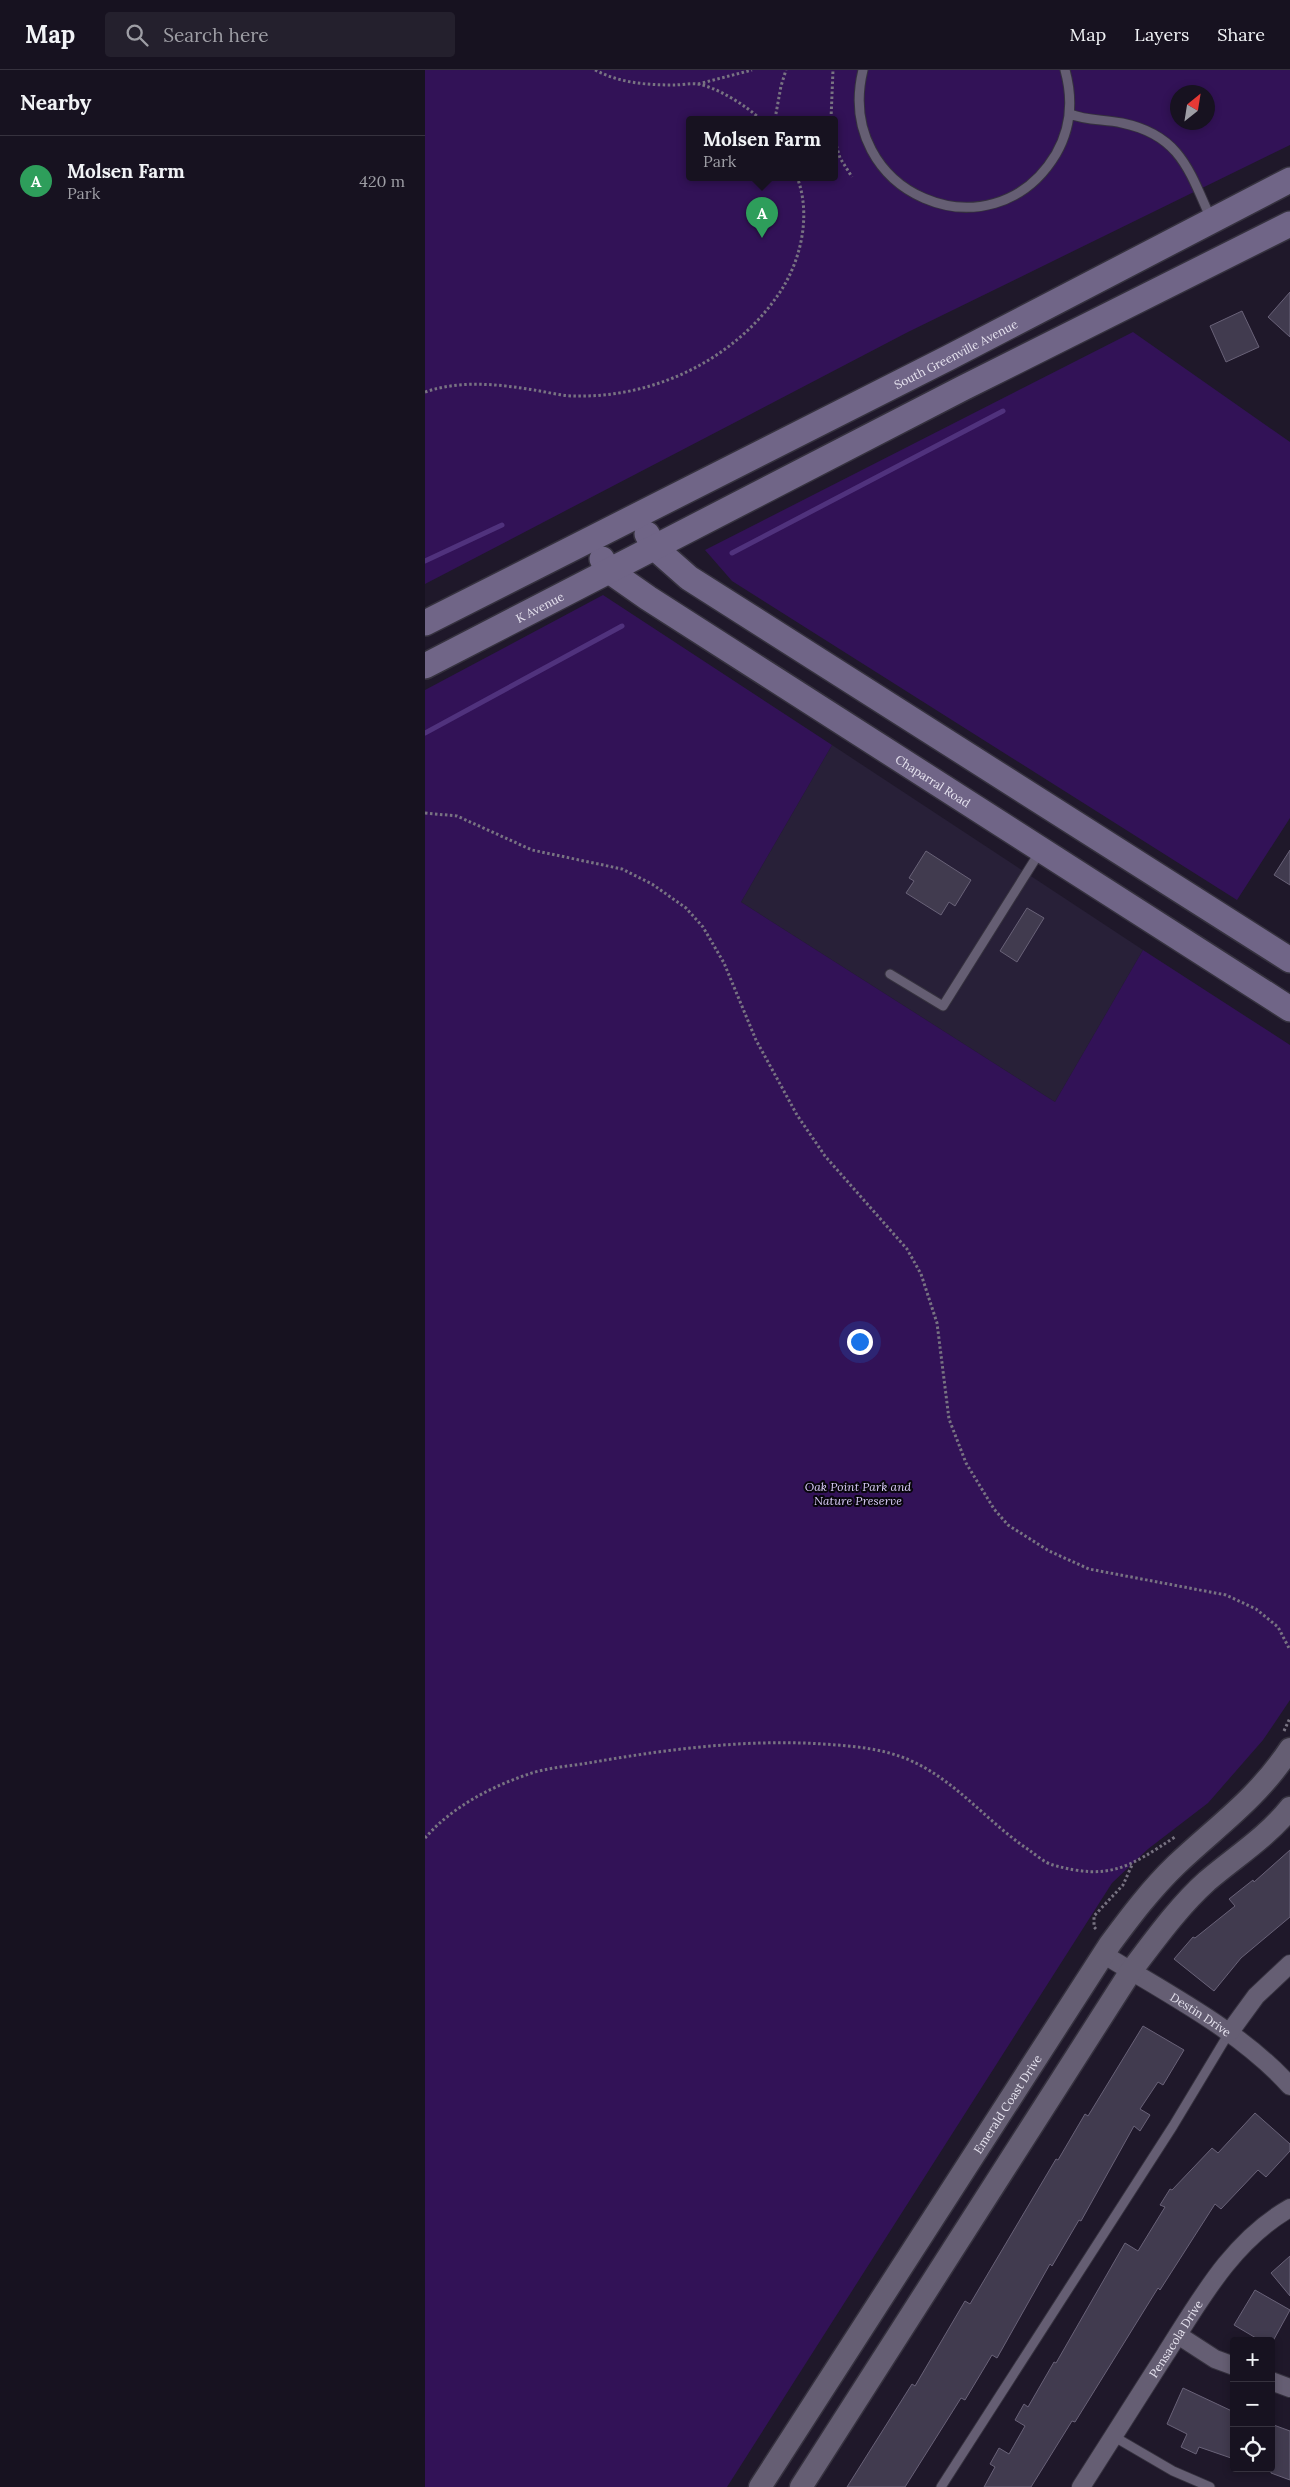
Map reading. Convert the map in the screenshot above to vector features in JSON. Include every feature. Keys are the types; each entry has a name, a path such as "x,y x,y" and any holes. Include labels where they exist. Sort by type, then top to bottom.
{"main road":[{"name":"South Greenville Avenue","path":"629,521 1290,180"},
{"path":"1212,221 1230,254"},
{"path":"655,548 963,388 1290,224"},
{"path":"948,358 963,388"},
{"path":"425,623 629,521 655,548 689,578 1290,960"},
{"name":"Chaparral Road","path":"591,539 608,570 648,598 1290,1008"},
{"name":"K Avenue","path":"425,666 608,570 655,548"},
{"path":"1041,850 1064,816"}],"street":[{"name":"Emerald Coast Drive","path":"760,2487 1103,1954 1154,1888 1176,1865 1258,1792 1286,1741"},
{"path":"801,2487 1131,1971 1159,1935 1206,1882 1267,1833 1290,1808"},
{"name":"Destin Drive","path":"1103,1954 1229,2033 1265,2060 1290,2086"},
{"path":"1229,2033 1256,1996 1290,1964"},
{"name":"Pensacola Drive","path":"1081,2487 1231,2256 1261,2227 1290,2208"},
{"path":"1178,2335 1215,2359 1230,2365"},
{"path":"1274,2382 1290,2388"}],"lane":[{"path":"863,70 859,100 863,131 877,160 887,174 907,190 930,201 947,205 981,206 998,202 1028,186 1041,175 1060,147 1070,114 1070,98 1065,70"},
{"path":"1070,114 1085,120 1122,123 1153,132 1169,142 1180,155 1212,221"},
{"path":"890,974 943,1006 1041,850"},
{"path":"941,2487 1163,2142 1229,2033"},
{"path":"1113,2436 1173,2471 1211,2487"}],"path":[{"path":"595,70 633,84 654,85 697,84 752,70"},
{"path":"776,116 786,70"},
{"path":"831,116 833,70"},
{"path":"697,84 750,110 757,116"},
{"path":"838,152 852,177"},
{"path":"425,392 445,386 485,384 574,396 628,393 671,379 703,363 733,345 756,323 774,301 790,276 799,249 804,222 802,190 799,181"},
{"path":"425,813 457,816 532,850 622,869 652,884 686,908 703,927 724,963 756,1040 797,1115 825,1156 907,1249 921,1274 937,1323 949,1419 966,1463 994,1510 1007,1525 1049,1551 1089,1569 1226,1595 1256,1609 1278,1627 1290,1650"},
{"path":"1286,1741 1290,1718"},
{"path":"425,1838 434,1827 478,1795 531,1773 651,1752 780,1741 868,1747 907,1759 941,1778 1014,1840 1051,1864 1091,1873 1119,1870 1132,1865 1183,1832"}],"shaded area":[{"path":"832,745 1143,950 1055,1102 741,902"}],"green space":[{"path":"425,70 1290,70 1290,145 908,332 425,584"},
{"path":"1133,332 1290,442 1290,818 1237,900 732,581 705,550"},
{"name":"Oak Point Park and Nature Preserve","path":"603,595 832,745 741,902 1055,1102 1143,950 1290,1045 1290,1700 1263,1740 1208,1803 1148,1849 1112,1883 727,2487 425,2487 425,690"}],"building":[{"path":"1290,292 1290,337 1268,317"},
{"path":"1242,311 1259,347 1226,362 1210,326"},
{"path":"1290,850 1290,885 1274,875"},
{"path":"926,851 971,880 955,906 949,902 941,915 906,893 914,881 909,878"},
{"path":"1027,908 1044,918 1017,962 1000,951"},
{"path":"1290,1850 1290,1917 1241,1958 1214,1991 1174,1959 1193,1937 1195,1938 1235,1906 1229,1899 1253,1880 1254,1882"},
{"path":"1143,2026 1184,2050 1163,2085 1158,2082 1140,2109 1150,2115 1140,2131 1134,2126 1081,2221 1079,2220 1052,2266 1050,2264 997,2358 992,2355 965,2400 961,2398 905,2487 847,2487 912,2384 915,2386 965,2301 970,2304 1056,2159 1058,2160 1085,2114 1088,2116"},
{"path":"1255,2113 1290,2144 1290,2151 1266,2177 1258,2170 1221,2209 1215,2204 1160,2290 1158,2288 1075,2422 1072,2421 1031,2487 984,2487 995,2467 990,2464 999,2448 1009,2454 1025,2426 1015,2420 1024,2404 1028,2407 1054,2362 1056,2363 1125,2243 1138,2251 1165,2207 1160,2205 1170,2189 1172,2190 1212,2148 1218,2153"},
{"path":"1290,2256 1290,2296 1271,2273"},
{"path":"1255,2290 1290,2310 1275,2337 1254,2337 1234,2325"},
{"path":"1183,2388 1230,2410 1230,2458 1199,2447 1196,2454 1181,2447 1187,2434 1167,2424"},
{"path":"1275,2425 1290,2431 1290,2480 1271,2473 1275,2472"}],"waterway":[{"path":"732,553 1003,411"},
{"path":"425,561 502,525"},
{"path":"425,733 622,626"}],"place":[{"name":"Molsen Farm","path":"762,238"}]}
